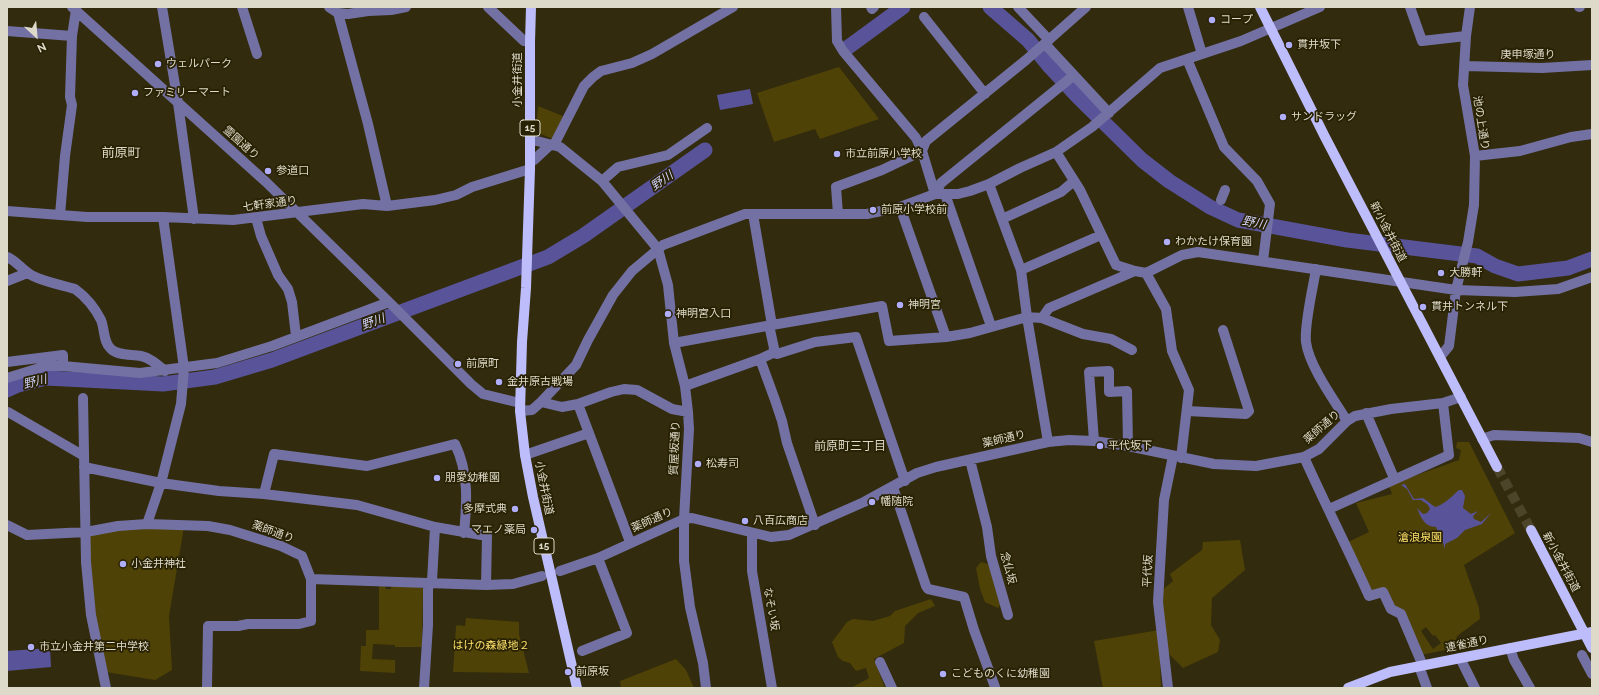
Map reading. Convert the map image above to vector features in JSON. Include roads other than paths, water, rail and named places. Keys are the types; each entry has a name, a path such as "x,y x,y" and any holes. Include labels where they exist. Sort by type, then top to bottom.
{"main road":[{"name":"小金井街道","path":"531,7 530,165 520,407 525,455 577,688"},
{"name":"新小金井街道","path":"1260,7 1400,282 1497,467"},
{"name":"新小金井街道","path":"1531,530 1588,632 1592,648"},
{"name":"連雀通り","path":"1348,688 1390,672 1588,632"}],"street":[{"path":"162,7 178,102 194,219"},
{"path":"242,7 257,54"},
{"path":"329,7 338,13 406,7"},
{"path":"488,7 524,41 530,42"},
{"name":"七軒家通り","path":"7,211 87,217 163,217 233,220 363,204 386,206 435,200 456,195 472,187 530,165 552,145 584,86 601,71 632,63 652,54 733,7"},
{"path":"836,7 838,41 843,51 916,138 940,194 991,326"},
{"path":"871,7 872,9 874,7"},
{"path":"1018,7 1045,44 1072,77 1108,113"},
{"path":"838,214 836,187 882,170 922,151 926,141 1028,59 1086,7"},
{"path":"1188,7 1202,54"},
{"path":"520,407 532,410 576,365 613,295 632,271 664,245 745,214 866,214 900,207 940,194 958,194 989,184 1056,152 1092,127 1160,68 1241,41 1270,28 1296,12 1320,7"},
{"path":"1410,7 1422,41 1466,36"},
{"name":"池の上通り","path":"1456,290 1468,242 1474,205 1475,156 1464,84 1466,36 1470,7"},
{"path":"60,215 65,156 72,105 70,97 74,9"},
{"name":"霊園通り","path":"74,9 260,177 471,384 483,394 520,407"},
{"path":"338,13 369,131 386,206"},
{"path":"924,17 985,94"},
{"path":"7,31 72,36"},
{"path":"1188,59 1224,147 1257,181 1270,204 1263,261"},
{"name":"庚申塚通り","path":"1465,66 1542,68 1592,65"},
{"path":"940,194 941,183 1072,77"},
{"path":"530,141 537,141 552,145 569,153 602,181 618,167 668,155 707,128"},
{"path":"1475,156 1520,150 1571,137 1592,134"},
{"path":"1056,152 1080,190 1116,265 1135,271 1146,272 1182,255 1195,252 1456,290 1515,292 1558,289 1592,277"},
{"name":"質屋坂通り","path":"602,181 658,249 668,285 674,343 685,386 689,429 684,518 684,561 690,607 703,664 706,688"},
{"path":"1002,219 1061,192 1074,181"},
{"path":"989,184 1021,270 1027,317 1048,442"},
{"path":"1221,200 1225,190"},
{"path":"900,207 946,337"},
{"path":"753,214 774,348 773,353"},
{"path":"147,524 182,402 184,368 163,217"},
{"path":"256,218 261,236 275,268 288,289 292,302 296,336"},
{"path":"1021,270 1101,235"},
{"path":"7,258 35,277 75,289 90,303 101,321 108,346 113,351 142,356 154,362 165,371"},
{"path":"1316,270 1306,342 1312,360 1347,421"},
{"path":"1042,318 1050,308 1135,271"},
{"name":"平代坂","path":"1146,272 1166,309 1172,351 1189,390 1187,411 1177,457 1164,500 1158,602 1168,688"},
{"path":"7,281 27,273"},
{"path":"1440,357 1449,346 1456,290"},
{"path":"7,378 19,373 46,366 63,366 140,373 165,371 217,363 272,346 389,302"},
{"path":"674,343 882,306 889,341 946,337 1027,317 1042,318 1083,334 1111,339 1132,350"},
{"path":"1187,411 1246,414 1249,411 1223,330"},
{"path":"685,386 773,353 777,354 815,342 856,337 905,481"},
{"path":"7,362 63,355 63,366"},
{"path":"760,359 782,421 787,443 815,525"},
{"path":"1094,441 1089,372 1109,372 1109,392 1127,391 1128,446"},
{"path":"541,402 562,407 578,404 624,389 638,390 672,409 688,412"},
{"name":"薬師通り","path":"560,571 598,558 684,518 692,518 752,534 771,537 789,535 815,525 864,502 905,481 917,473 1048,442 1069,440 1094,441 1128,446 1214,464 1256,466 1304,457 1319,449 1347,421 1355,416 1391,409 1443,403 1461,397"},
{"path":"83,398 86,562 91,615 106,688"},
{"path":"1329,509 1394,478 1449,455 1443,403"},
{"path":"578,404 630,542"},
{"path":"8,412 84,456"},
{"path":"1366,413 1394,478"},
{"path":"525,455 589,433"},
{"path":"1482,439 1494,435 1580,438 1592,442"},
{"path":"264,494 274,454 367,466 454,444 461,458 465,474 466,504 464,533"},
{"path":"1304,457 1346,543 1369,596 1383,592 1391,609 1401,614 1421,666 1427,688"},
{"name":"念仏坂","path":"970,460 988,527 992,556 1008,615"},
{"path":"84,467 160,483 219,491 264,494 357,505 436,527 487,536 486,585"},
{"path":"893,487 926,586 928,589 964,597 974,630 995,687"},
{"name":"薬師通り","path":"7,525 27,534 86,532 118,526 147,524 208,526 230,530 281,546 302,556 311,579"},
{"path":"424,688 428,625 428,588 432,581 436,527"},
{"name":"なそい坂","path":"752,534 752,571 772,688"},
{"path":"582,651 627,633 598,558"},
{"path":"207,688 208,626 299,624 311,621 311,579 486,585 513,584 542,576"},
{"path":"1510,648 1514,660 1530,688"},
{"path":"1582,654 1592,674"},
{"path":"1460,658 1476,688"},
{"path":"880,662 892,688"}],"waterway":[{"name":"野川","path":"847,48 903,7"},
{"name":"野川","path":"990,7 1028,40 1050,67 1078,97 1142,160 1169,181 1210,207 1238,220 1347,240 1477,256 1495,266 1518,274 1568,268 1592,259"},
{"name":"野川","path":"7,390 18,385 46,378 163,384 215,377 272,360 548,257 583,236 705,150"}],"tunnel":[{"path":"1497,467 1531,530"}],"place":[{"name":"コープ","path":"1212,20"},
{"name":"貫井坂下","path":"1289,45"},
{"name":"ウェルパーク","path":"158,64"},
{"name":"ファミリーマート","path":"135,93"},
{"name":"サンドラッグ","path":"1283,117"},
{"name":"市立前原小学校","path":"837,154"},
{"name":"参道口","path":"268,171"},
{"name":"前原小学校前","path":"873,210"},
{"name":"わかたけ保育園","path":"1167,242"},
{"name":"大勝軒","path":"1441,273"},
{"name":"神明宮","path":"900,305"},
{"name":"貫井トンネル下","path":"1423,307"},
{"name":"神明宮入口","path":"668,314"},
{"name":"前原町","path":"458,364"},
{"name":"金井原古戦場","path":"499,382"},
{"name":"平代坂下","path":"1100,446"},
{"name":"松寿司","path":"698,464"},
{"name":"朋愛幼稚園","path":"437,478"},
{"name":"幡随院","path":"872,502"},
{"name":"多摩式典","path":"515,509"},
{"name":"八百広商店","path":"745,521"},
{"name":"マエノ薬局","path":"534,530"},
{"name":"小金井神社","path":"123,564"},
{"name":"市立小金井第二中学校","path":"31,647"},
{"name":"前原坂","path":"568,672"},
{"name":"こどものくに幼稚園","path":"943,674"}],"district":[{"name":"前原町","path":"121,153"},
{"name":"前原町三丁目","path":"850,446"}],"park label":[{"name":"滄浪泉園","path":"1420,538"},
{"name":"はけの森緑地２","path":"491,646"}]}
